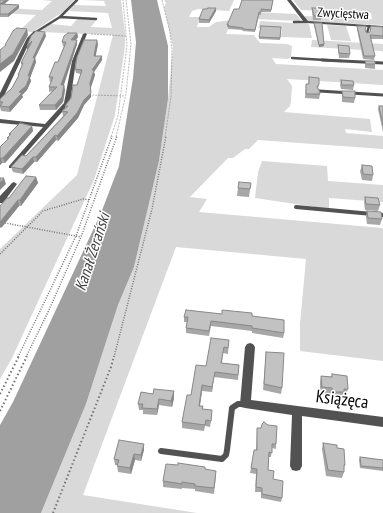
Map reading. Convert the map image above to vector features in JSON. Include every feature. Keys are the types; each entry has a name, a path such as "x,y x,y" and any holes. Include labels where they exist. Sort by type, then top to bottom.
{"street":[{"name":"Zwycięstwa","path":"289,0 307,22 383,26"},
{"path":"0,98 2,88 29,38 36,32"},
{"path":"11,166 69,99 74,61 85,34"},
{"path":"0,121 47,126"},
{"path":"0,201 14,184"},
{"path":"245,404 250,348"},
{"name":"Książęca","path":"245,404 383,422"},
{"name":"Książęca","path":"296,466 297,411"}],"lane":[{"path":"36,32 60,17 78,0"},
{"path":"60,17 96,19"},
{"path":"294,22 307,22"},
{"path":"368,33 369,26"},
{"path":"292,58 383,63"},
{"path":"319,91 383,95"},
{"path":"296,207 383,215"},
{"path":"161,451 222,459 226,456 232,408 238,404 245,404"}],"path":[{"path":"0,394 76,236 90,200 118,116 125,67 126,36 123,0"},
{"path":"0,411 49,310 81,237 119,130 125,96 131,44 126,0"},
{"path":"53,513 110,367 152,208 168,123 172,62 170,32 162,0"},
{"path":"85,34 126,36"},
{"path":"89,96 125,96"},
{"path":"0,254 43,211 83,199 90,200"},
{"path":"0,222 81,237"}],"shaded area":[{"path":"41,0 74,0 64,11 33,32 19,31 36,15 0,13 0,8 42,10 52,1"},
{"path":"82,0 121,0 125,46 115,115 94,180 12,358 0,379 0,249 77,175 113,35 39,32 51,24 71,26 78,18 97,19 91,27 112,28 108,13 69,11 74,5 106,6 104,1"},
{"path":"164,0 234,0 229,11 198,9 192,11 189,17 200,17 197,27 209,27 216,22 232,20 226,34 254,35 260,43 287,44 292,46 291,57 288,59 272,58 276,64 383,70 383,85 287,79 292,86 291,101 290,106 284,112 370,119 372,132 345,129 346,133 383,136 383,149 258,140 249,149 245,149 233,158 228,158 190,197 207,199 199,212 383,228 383,361 300,351 300,324 306,259 176,247 83,495 197,513 41,513 86,404 118,305 134,267 159,161 168,99 173,47 164,7 166,3"},
{"path":"293,0 383,0 383,25 309,22 304,16 372,19 371,13 301,10"},
{"path":"234,11 296,14 301,20 232,18"},
{"path":"260,21 309,24 312,38 281,37 282,29 258,28"},
{"path":"327,25 346,26 351,41 331,40"},
{"path":"312,40 383,44 383,53 382,51 311,47"},
{"path":"262,161 327,166 328,181 383,185 383,202 329,198 329,209 255,198 258,172"}],"water":[{"name":"Kanał Żerański","path":"131,0 157,0 168,46 168,99 159,161 134,267 118,305 86,404 41,513 0,513 0,425 13,402 101,213 119,166 133,78 136,42"}],"building":[{"path":"0,0 6,0 0,4"},
{"path":"242,0 273,0 271,10 261,9 261,12 259,12 255,30 227,25 234,9 239,9"},
{"path":"0,4 19,5 8,14 0,14"},
{"path":"216,8 209,20 199,19 203,9"},
{"path":"312,8 321,8 322,16 314,16"},
{"path":"314,23 322,23 324,44 319,45"},
{"path":"261,26 281,27 280,38 259,37"},
{"path":"357,26 366,26 365,30 367,33 370,32 371,26 383,27 383,36 370,35 375,56 364,56"},
{"path":"17,28 27,29 13,54 0,64 0,50 6,45 13,31"},
{"path":"36,31 45,32 33,58 35,58 26,86 19,92 22,93 9,107 0,106 3,102 0,102 0,99 12,88 19,75 23,63 21,63 32,41 27,46 31,36"},
{"path":"68,33 77,33 71,40 77,40 61,85 64,85 62,97 55,105 39,105 57,87 49,87 53,77 49,77 55,62 58,62 66,42 62,42 64,36"},
{"path":"84,40 97,40 94,56 102,56 92,70 94,70 90,83 91,93 84,100 77,113 36,157 33,157 22,169 11,167 22,155 26,156 68,112 62,111 68,106 65,106 71,98 73,85 77,85 82,70 75,69 77,57"},
{"path":"338,45 349,46 350,54 339,53"},
{"path":"365,61 375,61 375,64 366,64"},
{"path":"309,77 319,78 319,84 317,87 320,94 306,94 306,84 309,84"},
{"path":"341,80 353,81 354,85 342,85"},
{"path":"342,91 355,91 355,98 343,97"},
{"path":"379,106 383,106 383,125"},
{"path":"20,123 32,126 3,158 0,159 0,147 9,138 7,138 11,134 9,134"},
{"path":"362,165 372,166 373,175 363,174"},
{"path":"26,176 36,177 20,200 18,200 0,222 0,206 7,198 9,198"},
{"path":"239,182 251,183 250,189 238,188"},
{"path":"365,197 378,198 380,205 366,204"},
{"path":"367,211 381,212 382,219 368,218"},
{"path":"186,310 222,314 222,310 252,313 252,316 284,320 284,333 252,328 252,326 211,321 209,331 186,328 188,317 184,317"},
{"path":"211,338 229,340 228,348 224,347 221,363 239,365 238,375 215,372 212,387 202,385 199,406 203,406 202,409 212,410 211,421 206,420 205,425 182,422 187,395 191,395 196,365 206,366"},
{"path":"266,352 284,353 282,388 264,384"},
{"path":"332,374 347,376 348,389 344,389 344,392 332,392 332,388 322,387 321,376 332,377"},
{"path":"154,389 174,391 171,401 159,399 157,409 142,408 143,404 138,404 141,392 153,394"},
{"path":"264,422 268,425 277,426 276,444 272,444 272,453 269,452 268,470 274,471 273,479 283,481 282,498 262,494 262,488 256,487 257,469 251,468 254,450 257,450 257,428 261,428"},
{"path":"119,440 144,444 141,455 134,454 130,468 117,466 119,460 114,459"},
{"path":"323,443 337,445 337,448 344,449 344,472 328,470"},
{"path":"360,457 383,460 383,468 361,466"},
{"path":"178,463 205,467 205,469 216,471 214,488 195,486 195,484 182,482 182,484 163,481 166,464 178,465"}]}
